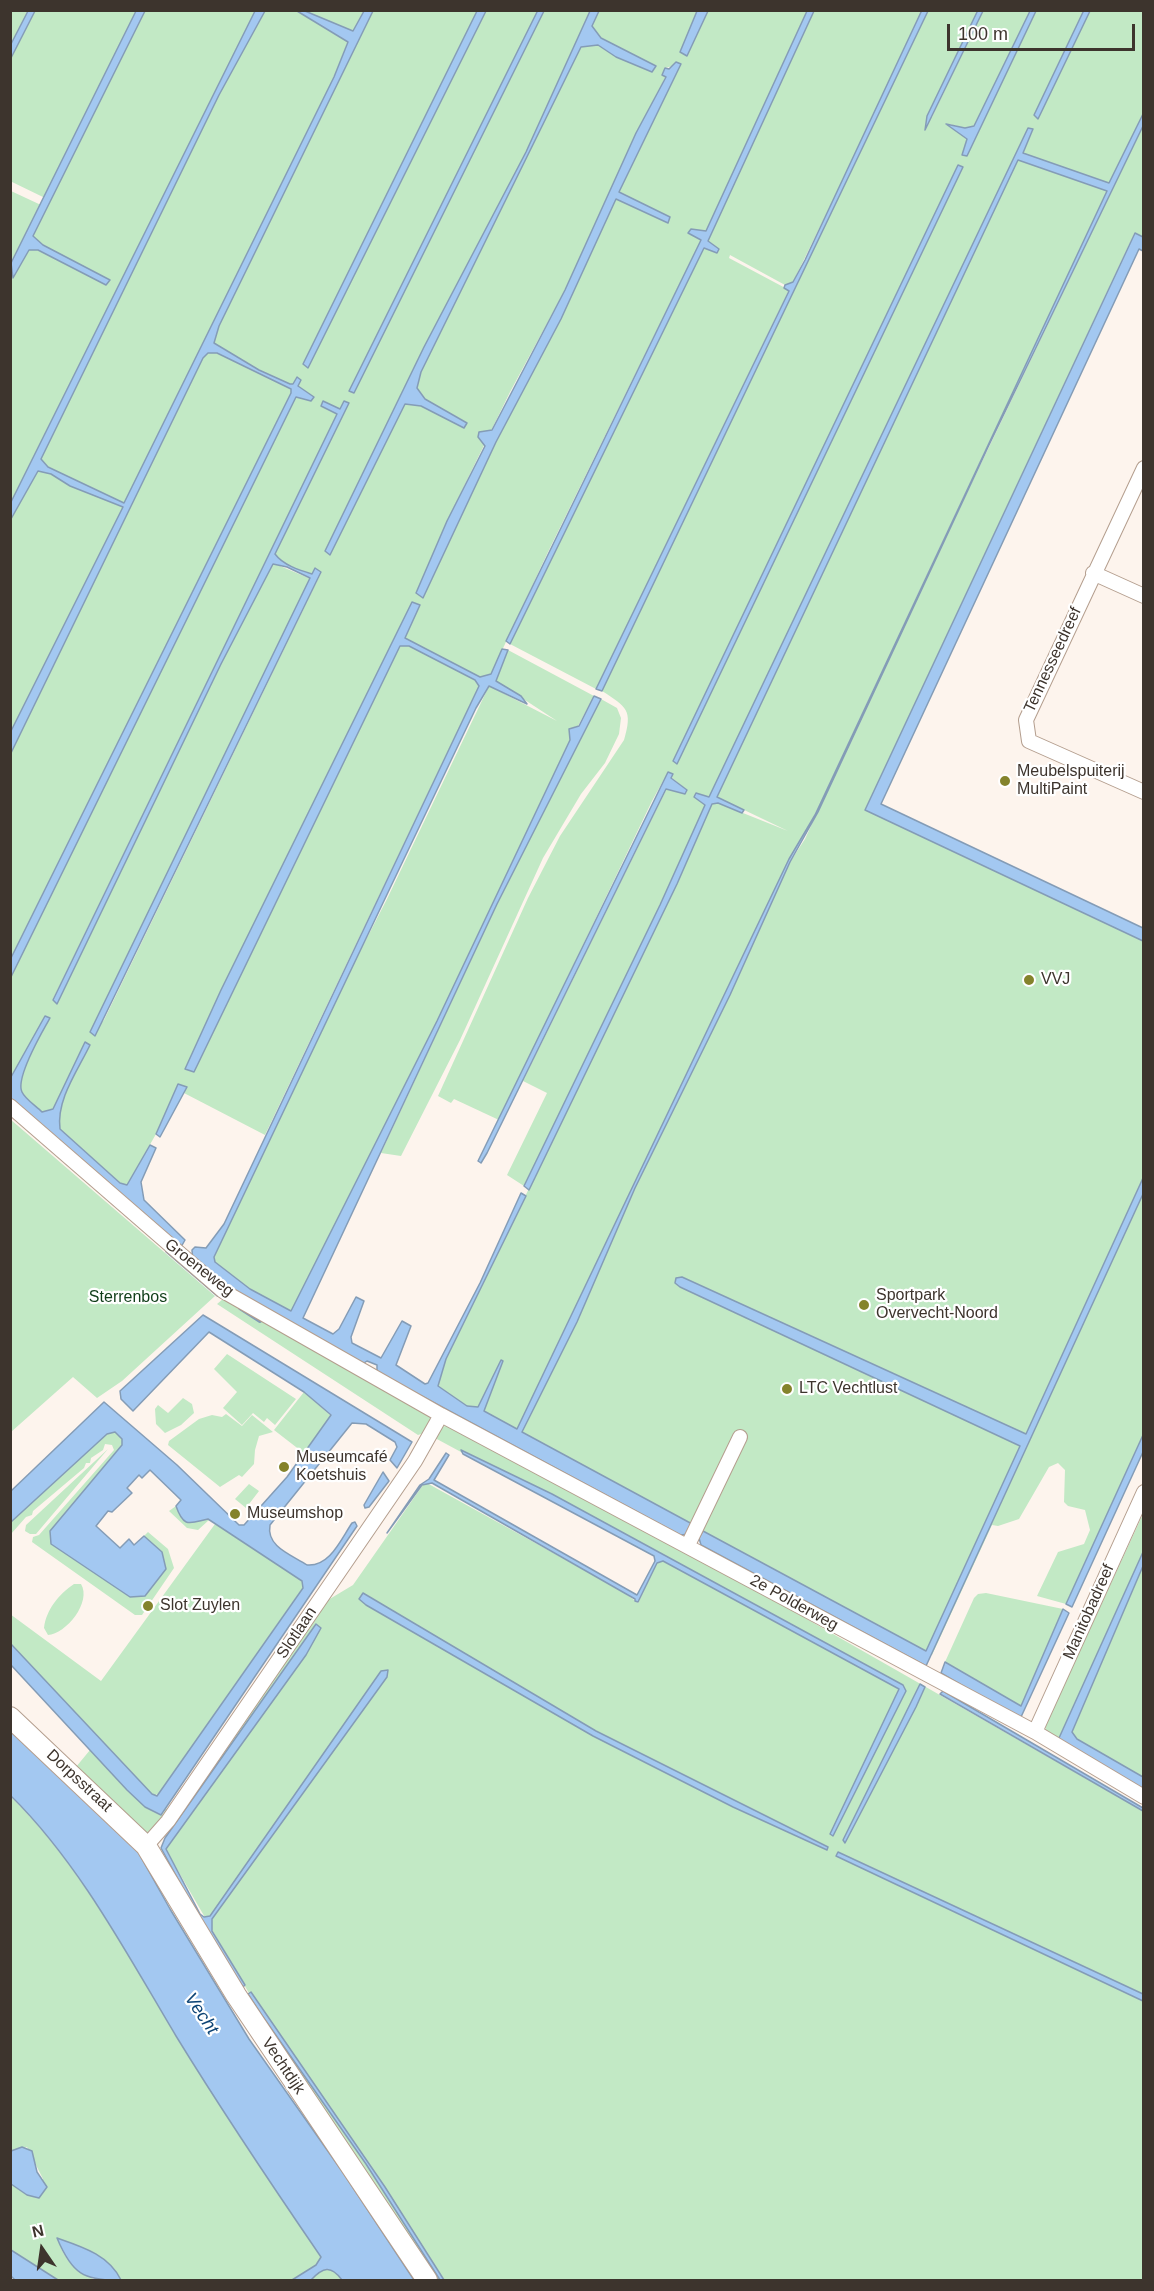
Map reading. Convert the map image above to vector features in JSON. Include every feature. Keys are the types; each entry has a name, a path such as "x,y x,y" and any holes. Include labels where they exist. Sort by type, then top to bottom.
{"street":[{"name":"Tennesseedreef","path":"1143,468 1026,720 1029,741 1143,792"},
{"path":"1093,573 1143,596"},
{"name":"Groeneweg","path":"10,1106 223,1291 441,1415"},
{"name":"2e Polderweg","path":"441,1415 1035,1732 1143,1797"},
{"name":"Slotlaan","path":"146,1846 168,1821 415,1461 441,1415"},
{"path":"688,1545 740,1437"},
{"name":"Manitobadreef","path":"1035,1732 1143,1491"},
{"name":"Dorpsstraat","path":"10,1717 146,1846"},
{"name":"Vechtdijk","path":"146,1846 236,1995 428,2280"}],"green space":[{"path":"11,11 28,11 11,44"},
{"path":"35,11 136,11 45,198 10,181 11,58"},
{"path":"144,11 255,11 11,502 11,276 13,277 29,249 38,250 106,285 109,280 43,245 33,236"},
{"path":"265,11 297,11 348,41 334,77 124,503 48,467 41,459 219,95"},
{"path":"305,11 364,11 353,31"},
{"path":"373,11 477,11 303,364 308,368 486,11 538,11 349,391 353,393 544,11 590,11 526,152 424,347 325,551 330,555 405,404 421,406 464,428 466,422 425,399 417,388 421,372 581,47 598,45 616,57 655,66 601,38 592,26 599,11 697,11 680,52 687,56 708,11 807,11 706,231 691,229 689,233 701,240 548,552 491,674 480,677 405,638 420,605 412,602 221,990 186,1069 194,1071 400,646 409,646 475,680 479,686 265,1135 184,1093 186,1087 178,1084 156,1134 127,1185 120,1183 60,1129 61,1107 90,1045 85,1043 53,1109 42,1112 22,1092 21,1085 25,1066 50,1018 11,1077 10,977 296,396 310,401 313,397 298,386 296,378 293,385 290,384 259,370 214,343 219,326","holes":["681,64 619,192 670,217 668,222 616,198 561,319 496,442 423,598 416,593 447,521 510,392 565,290 636,133 666,76 665,68","344,401 348,404 275,554 284,563 296,569 309,573 321,573 104,1020 90,1032 311,579 273,563 221,664 57,1004 53,999 337,414 321,405 323,402 340,409"]},
{"path":"814,11 922,11 879,106 793,282 785,285 730,255 729,258 789,290 596,689 510,644 704,248 717,252 707,241"},
{"path":"928,11 978,11 927,116 932,117 983,11 1030,11 974,126 965,128 949,124 967,139 962,155 967,156 1036,11 1084,11 1034,115 1038,118 1090,11 1143,11 1143,114 1109,183 1023,153 1033,130 1028,128 709,798 694,797 705,805 660,905 524,1186 507,1175 547,1093 523,1081 667,788 686,793 687,790 671,777 672,774 668,772 652,801 499,1120 454,1099 451,1103 438,1096 528,898 560,836 624,740 628,722 626,710 602,691","holes":["958,165 962,167 677,763 673,761"]},
{"path":"1143,126 1143,237 1134,234 865,810 1143,941 1143,1178 987,1519 1143,1194 1143,1435 1066,1604 1037,1596 1058,1552 1084,1544 1090,1530 1085,1510 1068,1506 1064,1502 1065,1470 1058,1463 1049,1467 1019,1519 998,1526 992,1525 932,1655 522,1433 576,1323 635,1188 730,995 790,862 805,839 888,658 815,815 789,859 517,1430 484,1411 503,1361 501,1360 478,1408 467,1406 438,1386 446,1359 677,884 712,804 718,803 788,831 717,797 1018,159 1107,191 895,643"},
{"path":"11,191 41,205 11,262"},
{"path":"208,353 217,353 291,389 291,393 11,958 11,753 203,358"},
{"path":"38,471 51,474 70,486 123,507 11,731 11,519"},
{"path":"508,650 594,696 578,726 569,729 570,740 437,1021 291,1312 250,1289 215,1262 214,1257 335,1000 387,899 489,686 557,721 496,681"},
{"path":"601,699 617,708 621,718 619,734 605,763 581,794 543,858 460,1040 401,1156 381,1153 497,904"},
{"name":"Sterrenbos","path":"10,1119 215,1296 122,1381 97,1398 73,1377 11,1432"},
{"path":"223,1299 435,1416 424,1433 418,1435 217,1304"},
{"path":"227,1354 296,1399 275,1425 267,1418 264,1422 253,1413 242,1425 223,1408 237,1392 214,1369"},
{"path":"304,1392 331,1416 305,1454 274,1430"},
{"path":"183,1398 192,1404 194,1413 181,1425 165,1433 156,1424 155,1409 158,1405 168,1413"},
{"path":"226,1414 242,1426 252,1415 273,1432 259,1436 254,1464 242,1477 239,1475 220,1487 168,1445 169,1441 199,1419 212,1415 222,1417"},
{"path":"448,1425 791,1610 1143,1811 1143,2280 434,2280 279,2045 163,1845 323,1603 353,1585 425,1482 622,1591 638,1603 657,1563 661,1560 435,1438 439,1428"},
{"path":"115,1432 122,1439 123,1444 51,1544 162,1552 144,1536 148,1532 168,1549 174,1568 142,1615 135,1615 32,1542 33,1537 39,1535 114,1450 112,1445 105,1444 103,1450 91,1458 90,1463 86,1463 84,1468 33,1511 32,1515 26,1517 11,1534 11,1522 107,1433"},
{"path":"108,1449 36,1534 25,1531 26,1525"},
{"path":"249,1484 259,1491 246,1508 235,1499"},
{"path":"176,1506 191,1516 209,1520 198,1530 187,1528 169,1511"},
{"path":"1143,1514 1143,1552 1059,1738 1061,1743 1045,1733 1046,1724"},
{"path":"215,1524 302,1581 304,1586 159,1793 154,1796 11,1644 10,1614 101,1681"},
{"path":"1143,1566 1143,1777 1077,1739 1072,1732"},
{"path":"74,1584 81,1584 83,1591 80,1608 62,1629 48,1635 44,1628 50,1609 58,1598"},
{"path":"986,1593 1063,1609 1021,1706 945,1662 974,1598 978,1594"},
{"path":"90,1750 127,1790 163,1814 166,1808 169,1813 151,1832 147,1833 76,1767"},
{"path":"10,1796 35,1822 80,1880 211,2092 321,2257 316,2265 292,2280 121,2280 58,2239 67,2259 83,2273 96,2280 58,2280 11,2250 11,2184 27,2195 43,2179 27,2147 11,2151"},
{"path":"328,2268 334,2270 342,2280 311,2280 321,2270"}],"water":[{"path":"538,10 544,11 354,393 349,391"},
{"path":"922,10 928,11 602,691 596,689 789,291 784,288 785,285 793,282 805,260"},
{"path":"978,10 983,11 925,130 927,116"},
{"path":"1084,10 1090,11 1038,119 1034,115"},
{"path":"28,11 35,11 11,58 11,44"},
{"path":"136,11 145,11 33,236 43,245 110,280 106,285 38,250 29,250 13,278 11,263"},
{"path":"255,11 265,11 219,95 41,459 48,467 124,503 334,77 348,42 297,11 305,11 353,31 364,11 373,11 219,326 214,343 259,370 290,384 293,384 297,377 301,380 298,386 314,397 311,401 296,397 11,977 11,958 291,393 291,389 217,353 208,353 203,358 11,753 11,731 123,507 70,486 51,474 38,471 11,519 11,502"},
{"path":"477,11 486,11 308,368 303,364"},
{"path":"590,11 599,11 592,26 601,38 656,66 652,72 616,57 598,45 581,47 421,372 417,388 425,399 467,423 464,428 421,406 405,404 330,555 325,551 424,347 526,152"},
{"path":"697,11 708,11 687,56 680,52"},
{"path":"807,11 814,11 708,241 719,249 717,253 704,248 510,644 506,641 701,240 688,233 691,229 706,231"},
{"path":"1030,11 1036,11 967,156 962,155 967,139 946,124 965,128 974,126"},
{"path":"676,62 681,64 619,192 670,217 668,223 616,199 561,319 496,442 423,598 416,593 447,521 485,446 478,437 479,432 492,430 565,290 636,133 666,77 662,75 665,68 669,69"},
{"path":"1143,114 1143,126 989,445 818,812 790,862 730,995 635,1188 577,1322 522,1432 694,1525 690,1534 680,1535 377,1372 377,1365 367,1361 361,1365 265,1313 193,1263 192,1250 195,1247 206,1248 224,1224 479,686 475,680 409,646 400,646 194,1072 185,1069 221,990 412,602 420,605 405,638 480,677 491,674 502,649 508,650 496,681 521,696 527,704 489,686 476,708 214,1257 215,1262 250,1289 291,1311 437,1021 570,740 569,729 579,726 594,696 601,699 497,904 303,1318 333,1334 339,1329 356,1297 364,1301 351,1337 352,1343 381,1358 402,1321 411,1326 396,1365 425,1384 428,1383 480,1283 521,1193 526,1196 446,1359 438,1386 467,1406 478,1407 501,1360 503,1361 484,1411 517,1429 789,859 815,815 1107,191 1018,160 717,797 744,810 742,813 718,803 712,804 677,884 529,1190 524,1186 660,905 705,805 694,797 696,793 709,797 1028,128 1033,129 1023,153 1109,183"},
{"path":"958,165 963,167 677,764 673,761"},
{"path":"1135,233 1143,237 1143,251 1139,249 881,804 1143,928 1143,941 865,810"},
{"path":"323,401 340,409 344,401 349,403 275,554 282,561 297,569 312,574 315,568 321,572 95,1036 90,1032 310,578 287,567 273,564 221,664 57,1004 53,1000 337,414 321,406"},
{"path":"668,772 673,774 671,778 687,790 685,794 666,789 481,1163 478,1161"},
{"path":"45,1016 50,1018 30,1055 22,1076 23,1095 42,1112 53,1109 85,1042 90,1045 61,1107 60,1129 120,1183 127,1185 150,1145 156,1148 141,1182 144,1200 185,1240 181,1247 11,1100 11,1077"},
{"path":"178,1084 187,1087 160,1137 156,1134"},
{"path":"1143,1178 1143,1194 926,1666 701,1545 699,1538 703,1531 926,1651 1020,1446 680,1287 675,1283 676,1278 682,1277 1026,1434"},
{"path":"203,1315 412,1442 397,1468 390,1460 397,1447 395,1442 366,1424 352,1423 270,1525 270,1533 276,1545 307,1565 322,1562 334,1551 352,1523 355,1522 357,1526 161,1815 145,1807 127,1790 11,1665 11,1644 152,1794 157,1796 303,1588 302,1581 208,1519 192,1523 185,1521 176,1506 181,1500 150,1470 142,1478 139,1475 127,1488 132,1493 112,1512 108,1511 96,1526 120,1548 129,1539 134,1545 144,1536 162,1552 166,1569 145,1596 130,1597 51,1544 50,1531 122,1445 122,1439 115,1432 107,1434 11,1522 11,1491 104,1402 177,1465 239,1525 244,1525 287,1477 331,1415 304,1392 209,1332 133,1411 121,1399 120,1391"},
{"path":"1143,1435 1143,1452 1072,1607 1066,1604"},
{"path":"461,1450 552,1494 903,1685 906,1691 833,1836 830,1834 899,1689 663,1561 657,1563 638,1602 635,1601 432,1483 422,1485 387,1533 420,1485 429,1479 446,1453 449,1455 434,1480 637,1595 655,1561 654,1556 463,1454"},
{"path":"383,1472 389,1481 369,1507 365,1508 364,1505"},
{"path":"1143,1552 1143,1566 1072,1732 1077,1739 1143,1777 1143,1791 1061,1743 1059,1738"},
{"path":"363,1593 596,1731 828,1847 827,1850 733,1807 593,1736 366,1605 359,1599"},
{"path":"1063,1609 1069,1613 1021,1717 1017,1718 941,1673 945,1662 1021,1706"},
{"path":"316,1624 321,1628 306,1655 166,1849 200,1914 204,1917 210,1916 381,1671 388,1670 387,1677 212,1919 212,1931 245,1985 243,1987 202,1923 161,1848 165,1838"},
{"path":"920,1684 925,1687 916,1707 845,1843 843,1840"},
{"path":"943,1691 1143,1808 1143,1811 940,1694"},
{"name":"Vecht","path":"10,1726 137,1850 249,2039 344,2174 414,2280 342,2280 331,2270 323,2270 311,2280 292,2280 316,2265 321,2257 211,2092 101,1910 59,1850 11,1796"},
{"path":"838,1852 1143,1994 1143,2001 836,1856"},
{"path":"251,1992 385,2187 444,2280 440,2280 366,2164 261,2014 248,1994"},
{"path":"22,2147 32,2151 37,2172 47,2187 39,2198 27,2195 11,2184 11,2151"},
{"path":"57,2238 102,2258 110,2264 121,2280 98,2279 81,2273 68,2260"},
{"path":"11,2250 58,2280 15,2280 11,2276"}],"waterway":[{"path":"167,1251 218,1295"},
{"path":"240,1308 260,1321"}],"place":[{"name":"Meubelspuiterij MultiPaint","path":"1005,781"},
{"name":"VVJ","path":"1029,980"},
{"name":"Sportpark Overvecht-Noord","path":"864,1305"},
{"name":"LTC Vechtlust","path":"787,1389"},
{"name":"Museumcafé Koetshuis","path":"284,1467"},
{"name":"Museumshop","path":"235,1514"},
{"name":"Slot Zuylen","path":"148,1606"}]}
